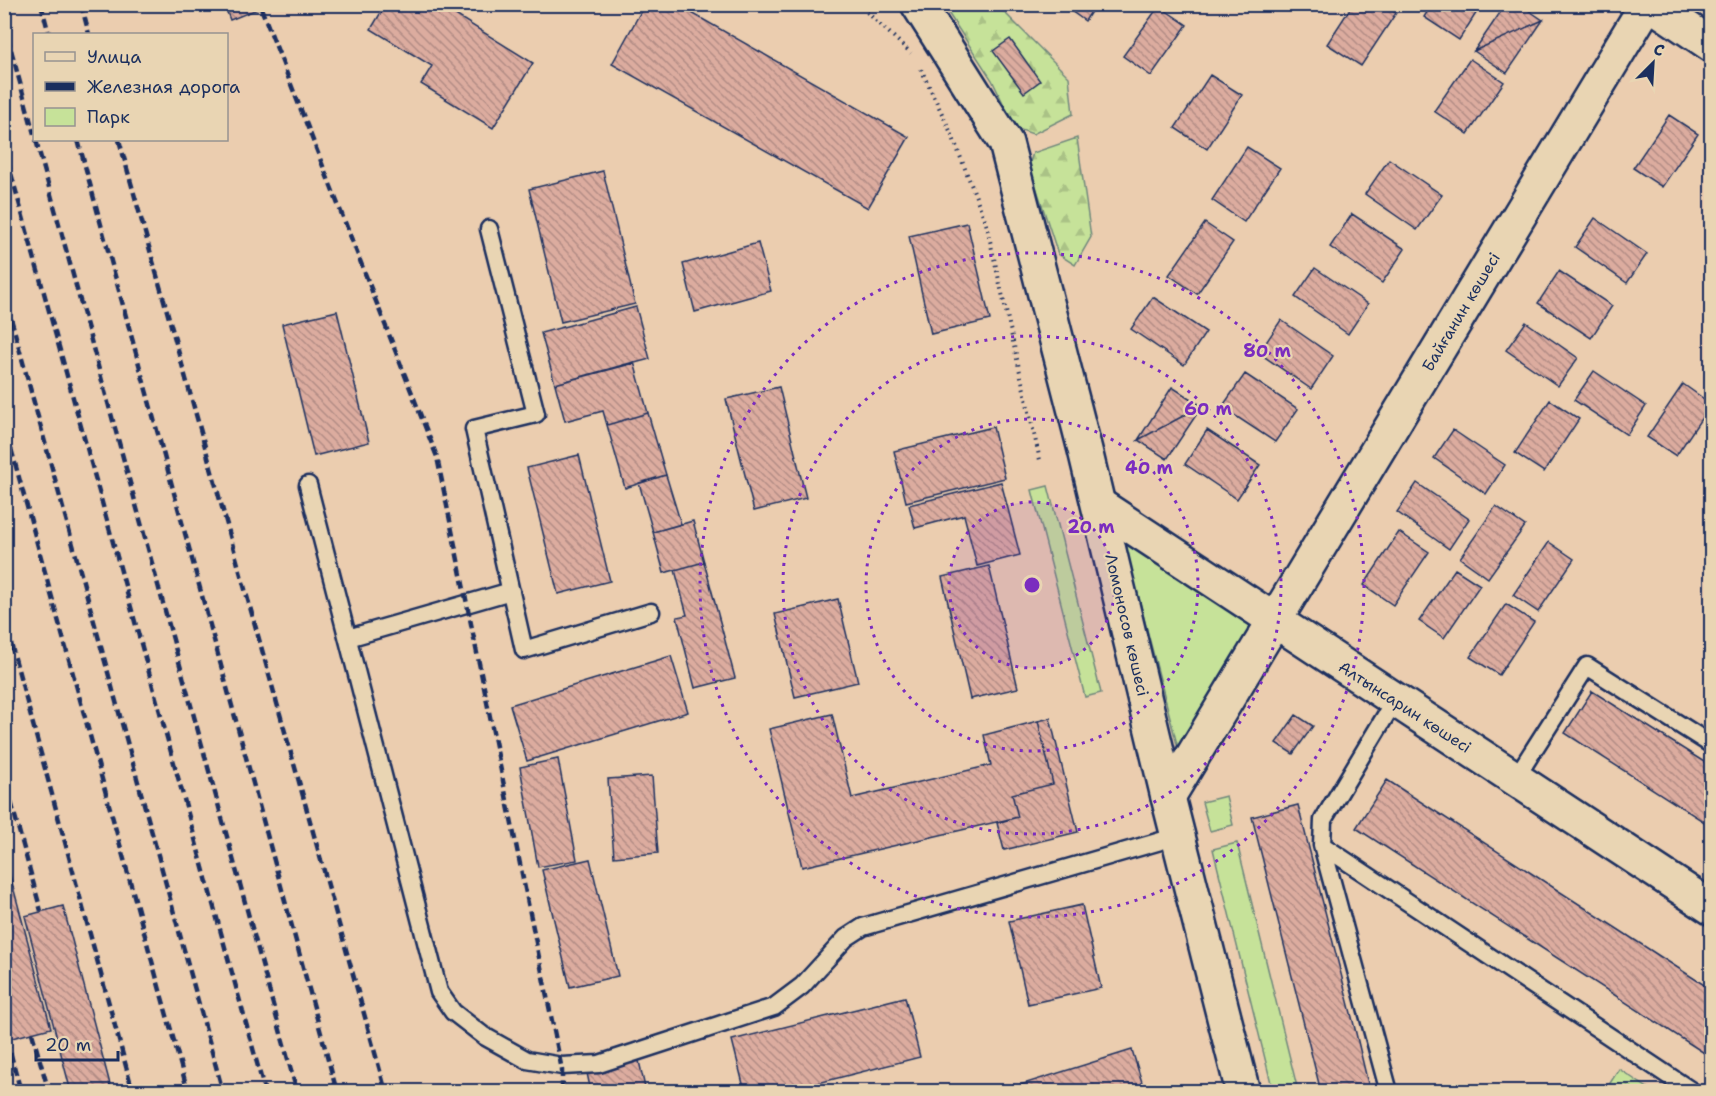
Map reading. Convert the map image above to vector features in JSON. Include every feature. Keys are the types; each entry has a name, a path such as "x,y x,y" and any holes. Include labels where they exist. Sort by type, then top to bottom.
{"street":[{"name":"Ломоносов көшесі","path":"918,4 1006,142 1099,506 1168,797 1243,1092"},
{"path":"1649,4 1712,45"},
{"name":"Байғанин көшесі","path":"1168,797 1649,4"},
{"name":"Алтынсарин көшесі","path":"1099,506 1712,908"}],"lane":[{"path":"489,229 536,414 474,429 524,650 651,612"},
{"path":"308,485 439,992 460,1018 484,1036 527,1060 562,1066 599,1064 774,1007 802,986 846,938 863,927 1178,836"},
{"path":"348,638 511,591"},
{"path":"1515,779 1587,666 1712,745"},
{"path":"1389,1092 1322,845 1323,820 1395,700"},
{"path":"1322,845 1694,1092"}],"path":[{"path":"858,4 914,56"},
{"path":"919,66 952,135 986,223 1040,460"}],"green space":[{"path":"943,5 997,5 1069,77 1073,114 1033,134 1015,128 992,80"},
{"path":"1077,138 1091,237 1075,265 1058,254 1029,165 1033,153"},
{"path":"1048,486 1101,693 1085,697 1032,490"},
{"path":"1123,538 1253,625 1178,748"},
{"path":"1226,796 1233,825 1210,831 1202,802"},
{"path":"1237,843 1298,1091 1273,1091 1213,849"},
{"path":"1619,1069 1652,1091 1605,1091"}],"building":[{"path":"224,4 270,4 230,20"},
{"path":"386,4 438,4 533,63 493,128 421,84 432,66 371,29"},
{"path":"645,4 676,4 909,137 868,208 612,64"},
{"path":"1061,4 1096,4 1085,21"},
{"path":"1353,4 1382,4 1396,13 1361,66 1327,44"},
{"path":"1432,4 1482,4 1459,40 1424,17"},
{"path":"1506,4 1519,4 1543,20 1474,51"},
{"path":"1159,6 1187,25 1151,76 1123,56"},
{"path":"1543,20 1507,73 1474,51"},
{"path":"1010,39 1040,81 1024,93 993,51"},
{"path":"1470,59 1504,82 1468,134 1434,111"},
{"path":"1210,75 1242,95 1207,149 1175,128"},
{"path":"1669,115 1698,134 1662,187 1633,168"},
{"path":"1247,147 1280,168 1244,222 1212,200"},
{"path":"1389,159 1442,195 1417,230 1365,194"},
{"path":"603,171 635,304 561,322 529,189"},
{"path":"1352,214 1405,249 1382,283 1330,247"},
{"path":"1595,218 1647,254 1627,283 1575,247"},
{"path":"967,223 990,320 931,334 909,236"},
{"path":"1205,223 1233,242 1197,294 1169,275"},
{"path":"758,243 771,291 695,312 683,264"},
{"path":"1315,268 1368,304 1348,334 1295,297"},
{"path":"1559,271 1612,306 1591,338 1538,303"},
{"path":"1153,297 1206,332 1184,365 1131,329"},
{"path":"636,307 650,359 555,384 541,333"},
{"path":"337,311 369,442 314,456 282,324"},
{"path":"1281,320 1333,356 1311,389 1259,353"},
{"path":"1526,322 1578,358 1558,386 1506,350"},
{"path":"634,362 648,413 607,425 603,411 565,421 555,384"},
{"path":"1594,371 1646,406 1627,435 1574,400"},
{"path":"1245,374 1298,409 1275,442 1222,407"},
{"path":"1683,384 1711,404 1676,456 1647,437"},
{"path":"779,387 806,498 754,511 726,399"},
{"path":"1172,387 1202,406 1138,440"},
{"path":"1550,400 1579,419 1544,472 1515,453"},
{"path":"1202,406 1167,459 1138,440"},
{"path":"648,413 666,475 625,488 607,425"},
{"path":"993,427 1005,478 906,502 894,451"},
{"path":"1207,430 1260,465 1237,499 1185,464"},
{"path":"1453,430 1505,465 1486,494 1434,458"},
{"path":"579,455 610,581 558,594 527,468"},
{"path":"666,475 681,524 653,532 639,483"},
{"path":"1001,482 1020,555 977,566 964,515 915,528 909,505"},
{"path":"1417,483 1469,519 1449,549 1397,512"},
{"path":"1496,506 1525,526 1488,578 1460,558"},
{"path":"693,521 704,562 664,573 653,532"},
{"path":"1399,532 1429,552 1393,605 1364,585"},
{"path":"1549,542 1574,559 1538,612 1513,595"},
{"path":"704,562 735,678 695,688 677,617 687,615 675,570"},
{"path":"989,566 1018,688 970,699 942,577"},
{"path":"1455,569 1480,585 1444,638 1419,621"},
{"path":"838,599 858,682 795,697 775,614"},
{"path":"1506,604 1534,622 1499,675 1470,657"},
{"path":"671,656 688,712 527,761 510,705"},
{"path":"1592,691 1712,767 1712,827 1565,733"},
{"path":"832,714 852,798 991,765 984,735 1038,721 1053,784 1012,794 1018,817 802,867 769,729"},
{"path":"1296,715 1313,726 1293,754 1276,743"},
{"path":"1050,718 1078,832 1004,850 997,823 1018,817 1012,794 1053,784 1038,721"},
{"path":"558,759 577,860 538,867 520,767"},
{"path":"652,776 658,853 614,857 608,779"},
{"path":"1387,780 1712,990 1712,1058 1356,828"},
{"path":"1298,805 1370,1092 1321,1092 1252,817"},
{"path":"4,853 51,1028 4,1040"},
{"path":"590,859 618,976 570,987 542,870"},
{"path":"1082,905 1101,988 1028,1004 1009,921"},
{"path":"63,906 112,1092 71,1092 25,916"},
{"path":"905,997 920,1057 783,1092 745,1092 732,1040"},
{"path":"1132,1050 1145,1092 998,1092"},
{"path":"639,1061 646,1092 591,1092 587,1073"}],"railway":[{"path":"41,4 49,33"},
{"path":"81,4 89,33"},
{"path":"261,8 437,457 562,1070 562,1092"},
{"path":"4,24 33,130"},
{"path":"36,141 297,1092"},
{"path":"78,141 337,1092"},
{"path":"119,141 386,1092"},
{"path":"4,148 265,1092"},
{"path":"4,293 223,1092"},
{"path":"4,423 188,1092"},
{"path":"4,618 133,1092"},
{"path":"4,776 41,911"},
{"path":"32,1033 49,1092"},
{"path":"7,1040 21,1092"}]}
